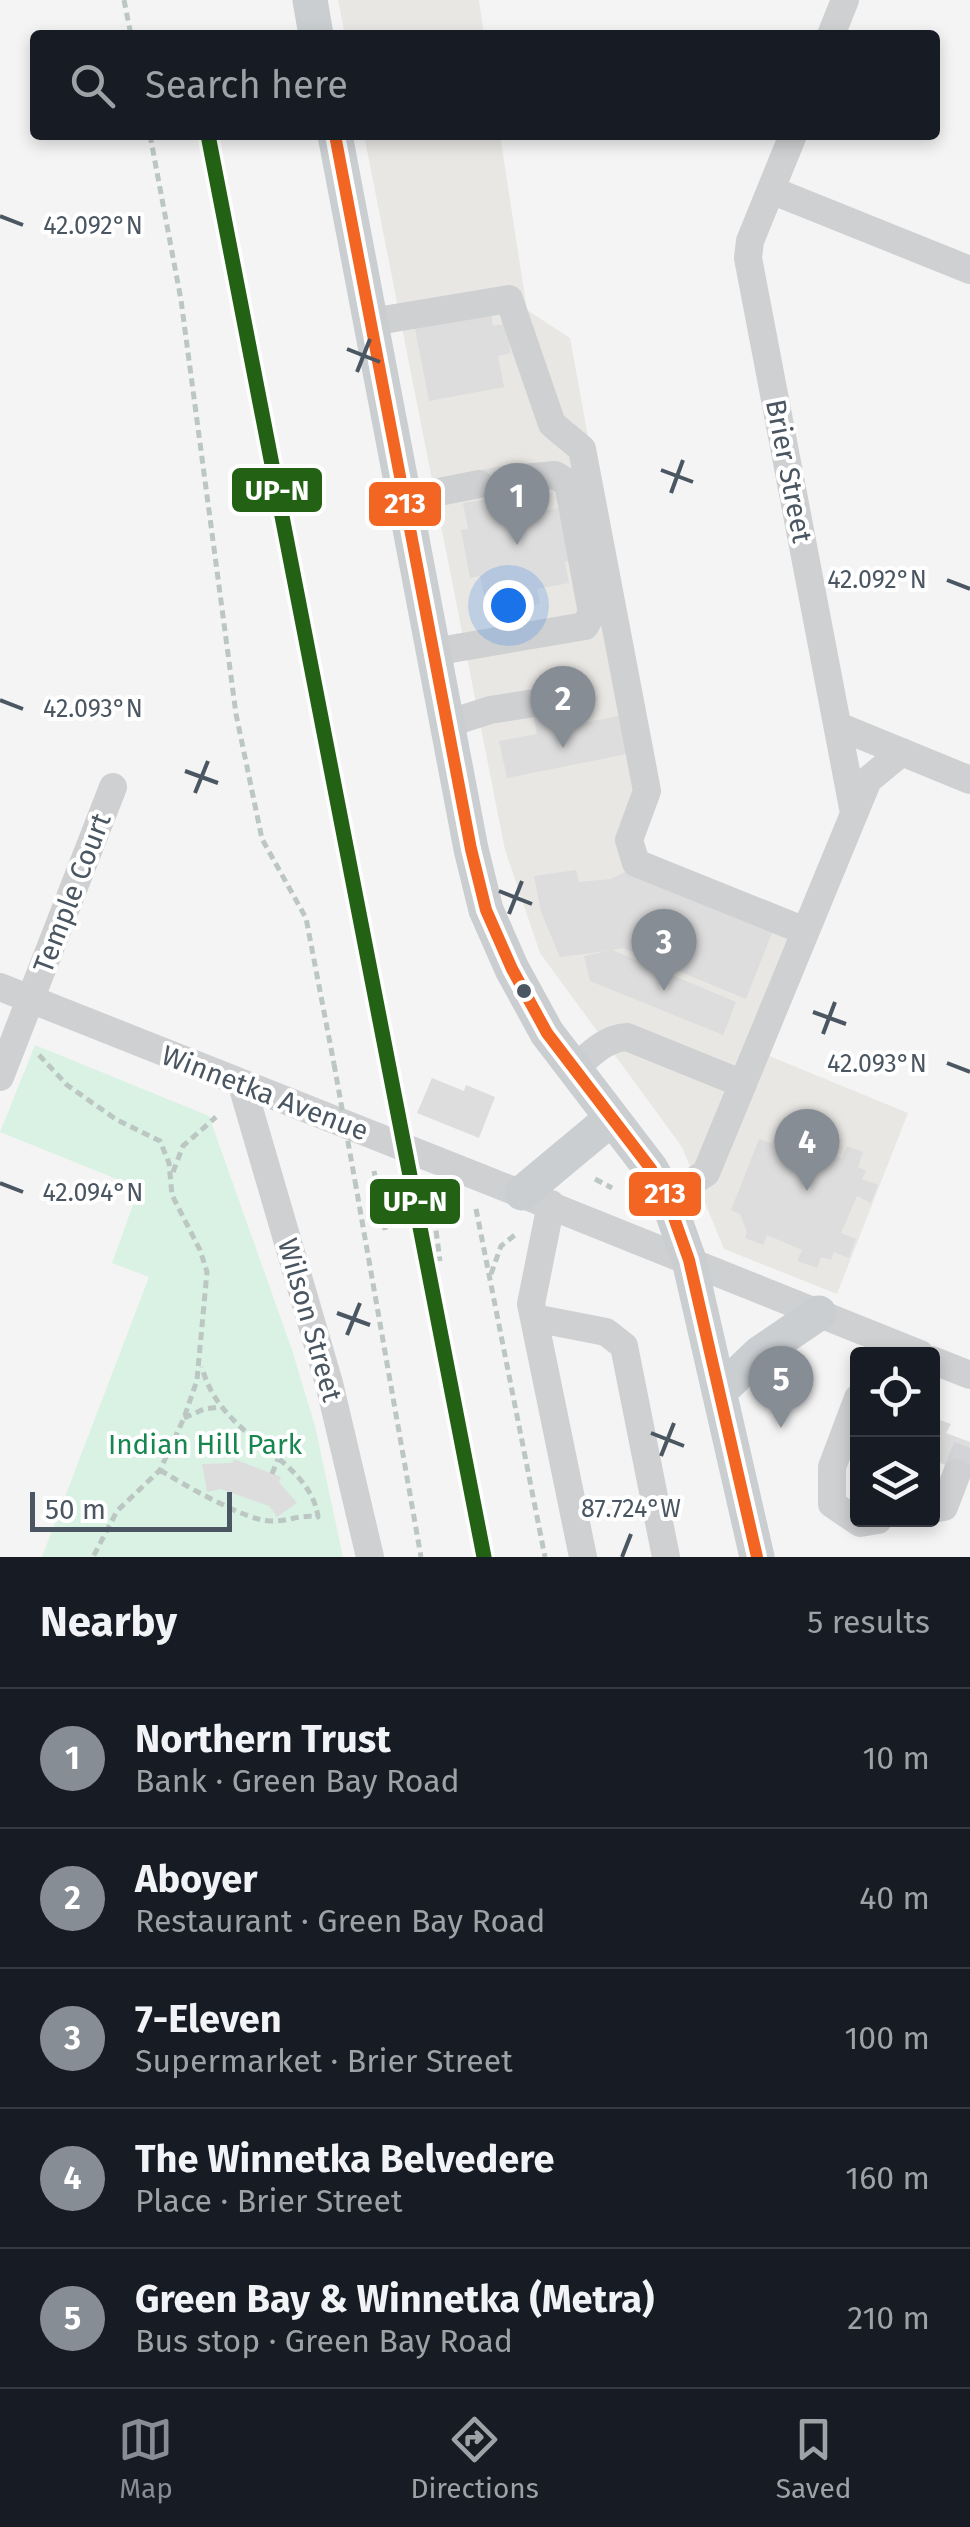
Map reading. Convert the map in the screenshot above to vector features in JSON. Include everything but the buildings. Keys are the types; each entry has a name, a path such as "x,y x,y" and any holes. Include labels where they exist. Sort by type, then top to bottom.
{"main road":[{"path":"310,0 315,30"},
{"path":"337,140 486,910 547,1033 651,1169 666,1198 689,1260 757,1557"},
{"path":"536,1199 612,1118"},
{"path":"719,1392 760,1353 819,1313"}],"street":[{"path":"833,30 845,0"},
{"name":"Brier Street","path":"790,140 750,241 748,258 854,813"},
{"path":"771,190 970,270"},
{"path":"371,322 509,298 552,424 582,449 647,791 629,840 636,863 805,931"},
{"path":"433,652 584,626 592,612 568,483 555,475 512,479"},
{"path":"404,498 479,484"},
{"path":"447,724 490,710 554,700"},
{"path":"838,726 970,780"},
{"path":"666,1198 706,1173 868,780 902,752"},
{"name":"Temple Court","path":"0,1077 114,787"},
{"name":"Winnetka Avenue","path":"0,987 819,1313 877,1346"},
{"path":"574,1069 597,1048 627,1037 743,1084"},
{"name":"Wilson Street","path":"242,1085 329,1383 370,1557"},
{"path":"536,1199 534,1318 583,1557"},
{"path":"534,1318 606,1332 624,1346 666,1557"},
{"path":"940,1363 970,1375"},
{"path":"850,1419 832,1467 832,1504 850,1516"},
{"path":"940,1504 958,1473"}],"path":[{"path":"124,0 130,30"},
{"path":"151,140 181,300 240,732 262,839 306,918 421,1557"},
{"path":"35,1045 49,1068 68,1085 117,1120 160,1141 172,1176 172,1195 207,1272 200,1360 184,1418 160,1470 117,1512 93,1557"},
{"path":"172,1176 183,1146 216,1117"},
{"path":"374,1172 386,1234"},
{"path":"606,1201 597,1182 612,1188"},
{"path":"430,1192 440,1261"},
{"path":"476,1209 545,1557"},
{"path":"490,1278 502,1246 522,1228"},
{"path":"160,1470 200,1494 271,1522 296,1516 318,1518 309,1491 219,1408 206,1385 200,1360"},
{"path":"184,1418 204,1409 219,1408"},
{"path":"272,1474 278,1459"}],"shaded area":[{"path":"338,0 479,0 483,30 344,30"},
{"path":"365,140 501,140 527,310 570,338 650,777 634,865 798,934 752,1049 908,1113 837,1294 724,1249 682,1147 540,953 505,850"}],"green space":[{"name":"Indian Hill Park","path":"35,1045 209,1116 292,1350 315,1426 343,1557 42,1557 149,1277 112,1263 139,1188 0,1132"}],"tunnel":[{"path":"957,1473 970,1440"}],"transit line":[{"name":"UP-N","path":"209,140 484,1557"},
{"name":"213","path":"336,140 471,849 486,910 547,1033 651,1169 667,1198 689,1260 757,1557"}],"place":[{"name":"Northern Trust","path":"517,545"},
{"name":"Aboyer","path":"563,748"},
{"name":"7-Eleven","path":"664,991"},
{"name":"The Winnetka Belvedere","path":"807,1191"},
{"name":"Green Bay & Winnetka (Metra)","path":"781,1428"}]}
